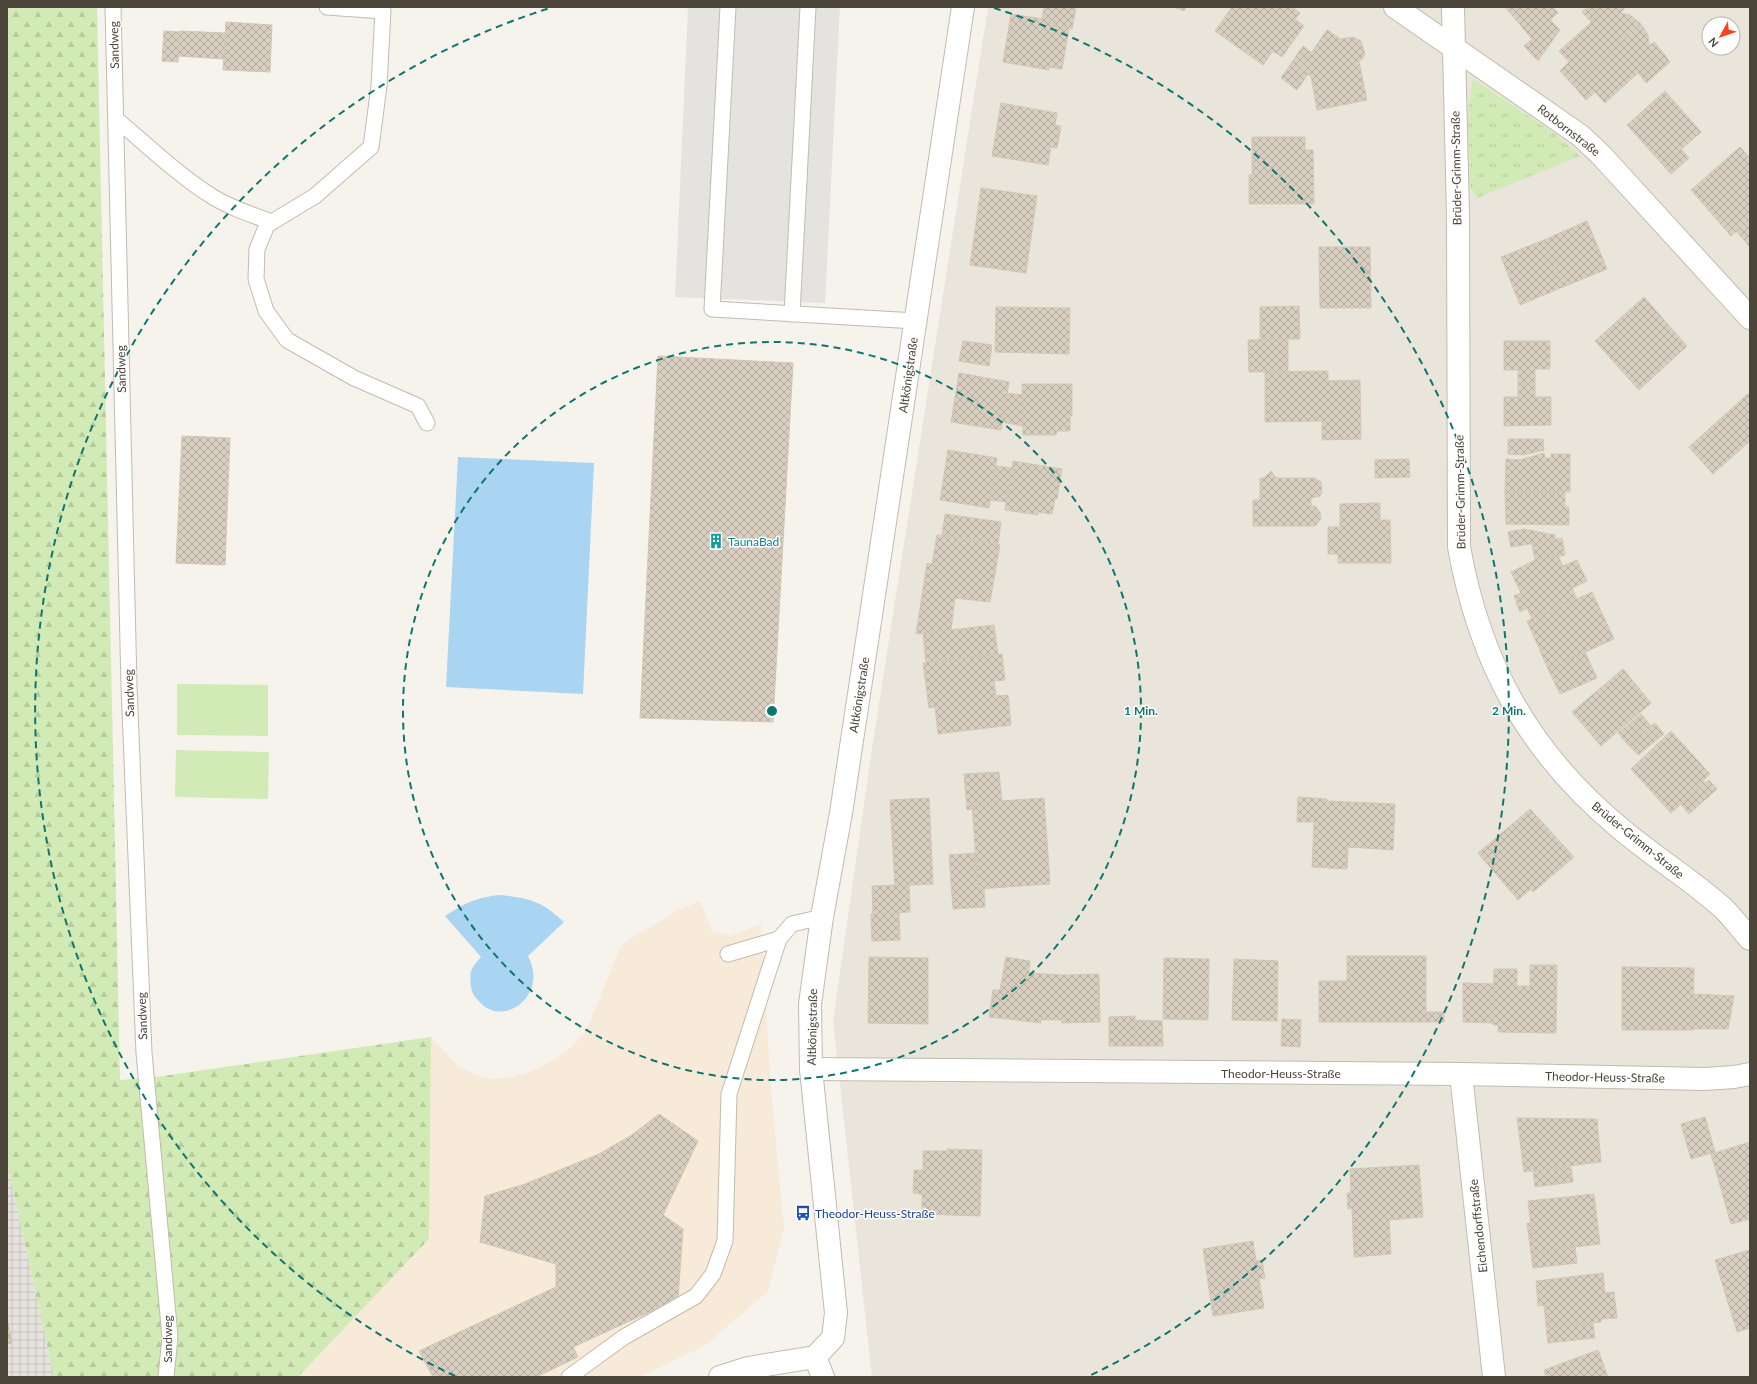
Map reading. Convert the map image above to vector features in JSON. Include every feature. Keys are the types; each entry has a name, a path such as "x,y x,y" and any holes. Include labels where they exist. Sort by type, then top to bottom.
{"street":[{"name":"Altkönigstraße","path":"820,1367 833,1338 836,1313 811,1069 810,1004 822,918 841,812 963,7"},
{"name":"Rotbornstraße","path":"1395,7 1581,136 1601,155 1750,318"},
{"name":"Brüder-Grimm-Straße","path":"1453,7 1458,216 1459,547 1464,574 1478,627 1492,662 1508,694 1530,731 1553,763 1586,798 1621,830 1724,910 1750,938"},
{"name":"Theodor-Heuss-Straße","path":"811,1069 1461,1074 1704,1079 1734,1077 1750,1074"},
{"name":"Eichendorffstraße","path":"1461,1074 1494,1377"},
{"path":"720,1377 748,1368 820,1367"}],"lane":[{"name":"Sandweg","path":"113,7 129,686 144,1053 170,1337 166,1377"},
{"path":"327,7 383,11 379,86 371,147 315,196 268,225 257,249 256,279 266,311 287,340 354,378 418,406 427,423"},
{"path":"728,7 712,309 916,321"},
{"path":"792,314 808,7"},
{"path":"116,119 214,198 247,213 272,222"},
{"path":"569,1377 624,1337 696,1296 713,1274 725,1241 729,1094 779,939 792,924 822,918"},
{"path":"728,954 779,939"}],"shaded area":[{"path":"688,7 840,7 825,303 675,297"},
{"path":"988,7 1750,7 1750,1377 872,1377 833,1021 871,755"},
{"path":"700,901 712,931 730,936 761,924 771,1091 784,1228 768,1291 704,1346 640,1377 298,1377 429,1239 431,1037 458,1066 477,1075 493,1079 513,1077 533,1071 553,1060 570,1048 586,1031 620,948 630,939 646,929 677,911"},
{"path":"7,1162 54,1377 7,1377"}],"green space":[{"path":"7,7 97,7 120,1080 156,1077 431,1037 429,1239 298,1377 54,1377 7,1162"},
{"path":"1473,79 1554,133 1580,156 1477,198 1470,186 1468,112"},
{"path":"177,684 268,685 268,736 177,735"},
{"path":"176,750 269,752 268,799 175,797"}],"water":[{"path":"458,457 594,463 583,694 446,687"},
{"path":"499,895 527,899 542,905 564,922 528,956 533,971 533,984 528,996 520,1005 509,1010 498,1012 487,1008 473,994 470,977 473,967 481,957 445,916 470,902"}],"building":[{"path":"1044,7 1076,7 1072,29 1055,26 1056,21 1042,19"},
{"path":"1174,7 1186,7 1184,11"},
{"path":"1232,7 1292,7 1300,13 1295,19 1304,26 1282,57 1273,51 1263,65 1215,31"},
{"path":"1553,7 1558,13 1550,20 1560,30 1538,61 1524,46 1532,39 1506,8"},
{"path":"1588,7 1603,7 1591,18 1594,20 1591,22 1582,12"},
{"path":"1603,7 1623,7 1624,9 1620,13 1630,15 1641,24 1573,85 1560,71 1569,62 1559,51 1594,20 1591,18"},
{"path":"1011,14 1056,21 1055,26 1069,28 1062,69 1049,67 1049,70 1003,62"},
{"path":"226,22 272,25 270,72 223,70"},
{"path":"1641,24 1648,35 1649,46 1654,42 1664,54 1640,75 1638,73 1605,103 1595,92 1586,100 1573,85"},
{"path":"1327,30 1341,39 1353,37 1361,41 1365,55 1359,62 1367,100 1317,110 1311,76 1300,69"},
{"path":"164,31 179,32 178,62 162,61"},
{"path":"180,31 225,33 224,59 178,56"},
{"path":"1303,46 1312,53 1300,69 1308,74 1297,90 1281,78"},
{"path":"1664,54 1670,62 1646,83 1640,75"},
{"path":"1665,91 1701,132 1663,165 1627,125"},
{"path":"1001,103 1057,113 1055,125 1061,126 1057,148 1051,147 1048,165 992,156"},
{"path":"1252,137 1305,137 1305,150 1313,150 1314,204 1249,204 1249,175 1252,175"},
{"path":"1740,147 1750,158 1750,219 1731,236 1691,190"},
{"path":"1681,149 1689,158 1671,174 1663,165"},
{"path":"981,188 1037,196 1026,273 970,265"},
{"path":"1750,219 1750,247 1736,231"},
{"path":"1587,221 1607,269 1563,287 1544,240"},
{"path":"1544,240 1563,287 1520,305 1501,257"},
{"path":"1319,247 1370,247 1371,308 1320,308"},
{"path":"1644,297 1687,346 1639,390 1595,341"},
{"path":"1299,306 1300,339 1260,339 1260,307"},
{"path":"996,307 1070,308 1069,354 995,352"},
{"path":"1288,339 1288,372 1249,372 1248,340"},
{"path":"963,341 992,345 989,366 959,361"},
{"path":"1504,341 1550,341 1550,369 1535,369 1535,384 1518,384 1518,370 1504,370"},
{"name":"TaunaBad","path":"658,356 793,363 773,722 640,718"},
{"path":"1328,371 1328,381 1360,380 1361,439 1322,440 1322,421 1265,422 1265,372"},
{"path":"959,373 1009,382 1001,430 951,422"},
{"path":"1022,384 1072,384 1072,416 1070,416 1070,431 1057,431 1056,435 1023,435"},
{"path":"1518,384 1535,384 1535,397 1551,397 1551,425 1504,426 1504,397 1518,397"},
{"path":"1750,392 1750,441 1713,474 1689,447"},
{"path":"1007,393 1023,395 1023,426 1002,422"},
{"path":"182,436 230,438 225,565 176,563"},
{"path":"1508,439 1543,439 1544,450 1523,455 1508,454"},
{"path":"948,450 997,458 989,508 940,500"},
{"path":"1544,453 1545,458 1551,458 1551,454 1570,454 1570,492 1505,492 1506,459 1520,460"},
{"path":"1409,459 1410,477 1375,478 1375,460"},
{"path":"1013,461 1062,469 1057,499 1055,499 1052,514 1038,512 1038,515 1005,510"},
{"path":"996,466 1012,468 1006,502 990,500"},
{"path":"1271,471 1276,478 1314,478 1321,482 1322,492 1320,496 1311,498 1311,506 1315,506 1320,512 1321,519 1315,526 1253,526 1253,500 1260,500 1260,478 1264,478"},
{"path":"1505,492 1565,492 1565,507 1569,507 1569,525 1506,524"},
{"path":"1380,503 1380,520 1390,520 1391,563 1338,563 1338,554 1328,554 1328,527 1340,527 1340,504"},
{"path":"945,514 1001,522 998,544 942,535"},
{"path":"1524,529 1555,535 1555,540 1511,547 1508,532"},
{"path":"937,535 1000,545 990,602 955,598 951,630 916,634 927,563 932,564"},
{"path":"1562,538 1565,555 1535,560 1532,544"},
{"path":"1558,556 1563,566 1577,560 1587,581 1572,588 1577,599 1532,619 1527,608 1520,612 1514,596 1521,593 1511,572 1535,560"},
{"path":"1592,592 1614,639 1548,669 1527,621"},
{"path":"994,625 998,654 926,662 923,633"},
{"path":"1585,652 1597,678 1560,694 1548,669"},
{"path":"1002,654 1005,680 994,681 996,696 1008,695 1011,725 938,734 935,707 929,708 923,663"},
{"path":"1623,669 1651,703 1601,746 1572,712"},
{"path":"1641,714 1651,726 1628,745 1618,733"},
{"path":"1655,723 1664,734 1638,755 1628,744"},
{"path":"1671,731 1710,774 1704,780 1704,784 1671,813 1631,769"},
{"path":"999,772 1002,801 972,803 972,809 967,810 964,774"},
{"path":"1709,780 1717,789 1689,814 1681,804"},
{"path":"1298,797 1327,799 1327,801 1395,804 1393,850 1348,847 1347,869 1312,867 1314,822 1297,822"},
{"path":"929,798 933,884 895,886 890,800"},
{"path":"1044,798 1050,884 978,889 972,803"},
{"path":"1530,809 1574,857 1533,892 1531,889 1518,900 1478,853"},
{"path":"975,853 978,889 984,888 985,907 953,909 949,855"},
{"path":"909,885 910,912 873,914 872,886"},
{"path":"899,913 900,940 872,941 871,914"},
{"path":"1347,956 1426,956 1426,1012 1444,1012 1444,1022 1319,1022 1319,981 1347,981"},
{"path":"869,957 928,958 928,1024 868,1023"},
{"path":"1006,957 1030,961 1029,973 1064,975 1099,974 1100,1022 1062,1023 1062,1020 1040,1020 1041,1023 989,1017 993,990 1000,990"},
{"path":"1164,958 1209,959 1208,1020 1163,1019"},
{"path":"1234,959 1278,961 1277,1021 1232,1020"},
{"path":"1530,965 1557,965 1556,1033 1498,1032 1498,1025 1493,1025 1494,969 1517,969 1517,986 1530,986"},
{"path":"1622,967 1694,968 1693,1030 1622,1030"},
{"path":"1463,983 1494,984 1493,1023 1463,1022"},
{"path":"1693,994 1734,996 1728,1029 1693,1029"},
{"path":"1135,1016 1135,1046 1109,1046 1109,1017"},
{"path":"1282,1019 1301,1020 1300,1047 1281,1046"},
{"path":"1135,1020 1162,1021 1163,1046 1135,1046"},
{"path":"659,1114 698,1141 663,1215 683,1229 678,1299 573,1347 578,1357 536,1377 433,1377 419,1351 556,1287 556,1264 480,1242 485,1196 525,1184 599,1154 632,1135"},
{"path":"1705,1117 1715,1152 1691,1159 1681,1124"},
{"path":"1517,1118 1597,1119 1601,1162 1524,1172"},
{"path":"1750,1142 1750,1219 1731,1224 1711,1154"},
{"path":"947,1149 982,1150 980,1216 922,1214 922,1194 913,1193 914,1170 923,1170 923,1151 948,1151"},
{"path":"1419,1165 1423,1217 1389,1220 1391,1254 1354,1257 1352,1208 1348,1209 1347,1193 1351,1193 1350,1169"},
{"path":"1571,1167 1573,1182 1535,1187 1533,1171"},
{"path":"1594,1194 1600,1244 1534,1252 1528,1201"},
{"path":"1527,1223 1531,1223 1534,1252 1575,1247 1577,1263 1533,1268"},
{"path":"1253,1241 1256,1261 1262,1260 1265,1278 1259,1279 1264,1308 1213,1316 1203,1249"},
{"path":"1750,1250 1750,1328 1737,1332 1715,1260"},
{"path":"1603,1273 1605,1293 1614,1292 1617,1318 1601,1319 1601,1322 1549,1328 1546,1305 1538,1306 1536,1281"},
{"path":"1544,1305 1546,1305 1549,1328 1593,1323 1595,1338 1548,1343"},
{"path":"7,1318 12,1343 7,1344"},
{"path":"1598,1350 1608,1377 1546,1377 1544,1370"}],"place":[{"name":"TaunaBad","path":"716,541"},
{"name":"Theodor-Heuss-Straße","path":"803,1213"}]}
